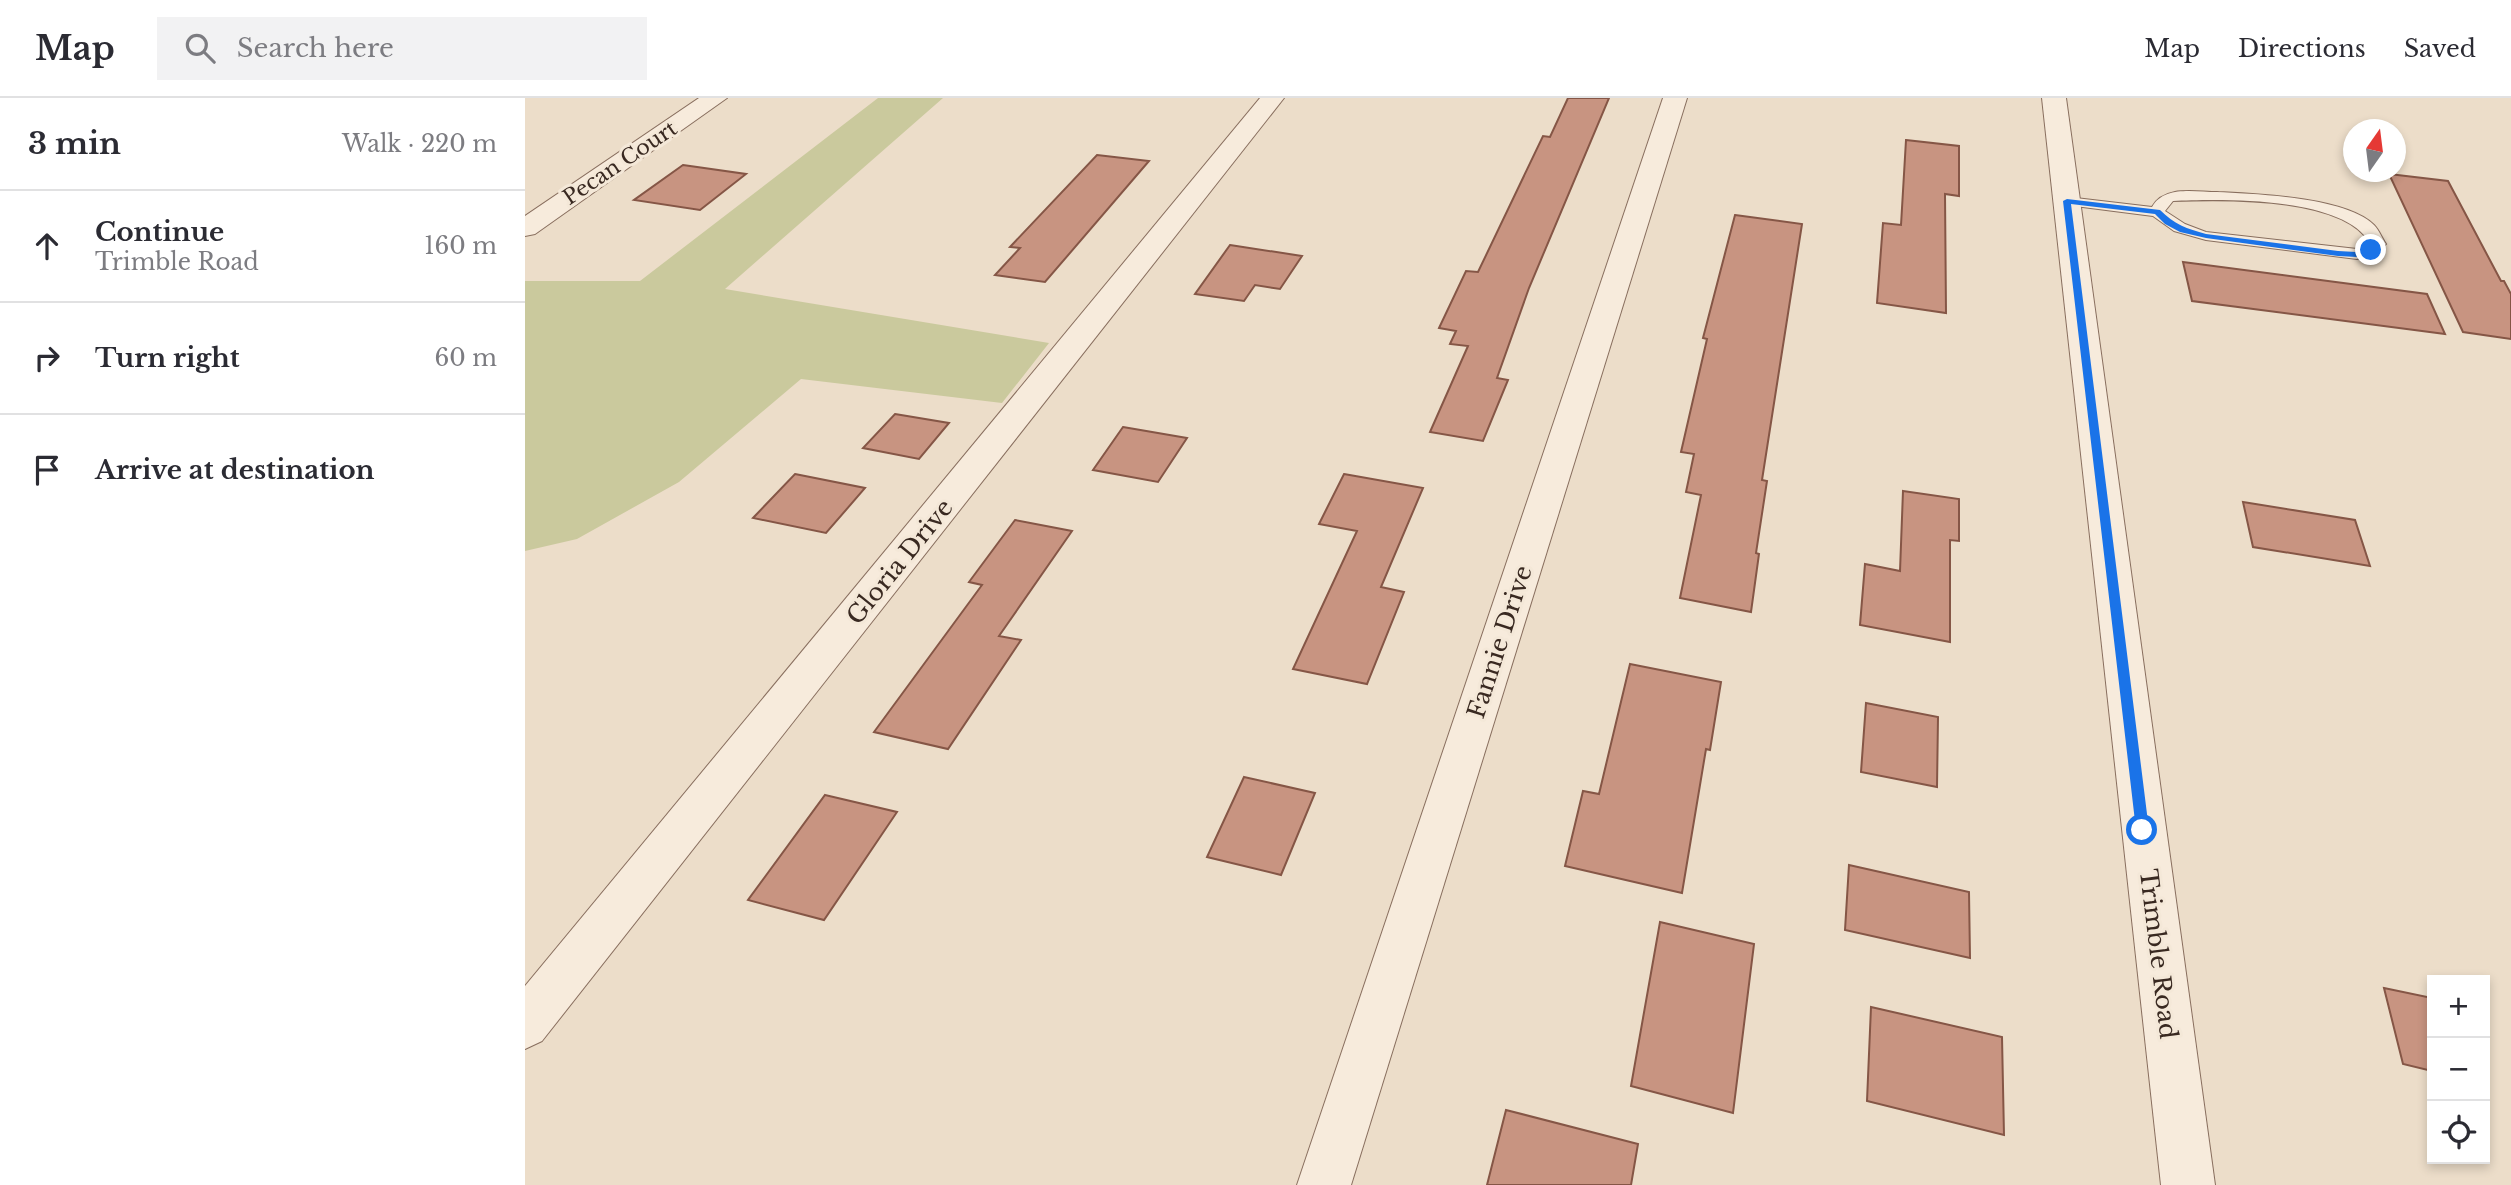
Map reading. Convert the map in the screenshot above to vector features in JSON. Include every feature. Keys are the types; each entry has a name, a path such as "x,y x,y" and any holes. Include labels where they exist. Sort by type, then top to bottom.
{"street":[{"name":"Pecan Court","path":"525,228 715,98"},
{"name":"Gloria Drive","path":"525,1024 1272,98"},
{"name":"Fannie Drive","path":"1324,1185 1675,98"},
{"name":"Trimble Road","path":"2054,98 2143,837 2189,1185"}],"lane":[{"path":"2067,201 2157,212 2183,230 2206,236 2357,254 2371,250 2378,244 2377,236 2365,223 2347,214 2283,202 2169,197 2162,202 2157,212"}],"green space":[{"path":"878,98 943,98 725,289 1049,343 1002,403 801,379 679,482 577,539 525,551 525,281 640,281"}],"building":[{"path":"1568,98 1609,98 1529,288 1497,378 1508,380 1483,441 1430,432 1468,346 1450,344 1456,331 1439,328 1466,271 1478,272 1543,136 1550,137"},
{"path":"1906,140 1959,146 1959,196 1945,194 1946,313 1877,303 1883,223 1901,225"},
{"path":"1097,155 1149,161 1045,282 995,275 1020,248 1010,247"},
{"path":"683,165 746,174 700,210 634,200"},
{"path":"2406,176 2448,181 2501,281 2504,281 2511,294 2511,339 2463,332 2393,182 2406,182"},
{"path":"1735,215 1802,224 1762,480 1767,481 1756,553 1759,554 1751,612 1680,598 1701,495 1686,492 1694,454 1681,452 1707,339 1703,338"},
{"path":"1230,245 1302,256 1280,289 1255,285 1244,301 1195,294"},
{"path":"2183,262 2427,294 2445,334 2192,301"},
{"path":"895,414 949,423 919,459 863,448"},
{"path":"1123,427 1187,438 1158,482 1093,470"},
{"path":"795,474 865,488 826,533 753,518"},
{"path":"1344,474 1423,488 1381,587 1404,592 1367,684 1293,669 1357,531 1319,524"},
{"path":"1903,491 1959,499 1959,541 1950,540 1950,642 1860,625 1865,564 1900,571"},
{"path":"2243,502 2355,520 2370,566 2253,547"},
{"path":"1015,520 1072,531 999,636 1021,640 948,749 874,732 982,585 969,582"},
{"path":"1630,664 1721,682 1710,750 1706,749 1682,893 1565,866 1583,791 1599,794"},
{"path":"1866,703 1938,717 1937,787 1861,772"},
{"path":"1244,777 1315,793 1281,875 1207,857"},
{"path":"825,795 897,812 824,920 748,900"},
{"path":"1849,865 1969,892 1970,958 1845,930"},
{"path":"1660,922 1754,944 1733,1113 1631,1086"},
{"path":"2384,988 2427,997 2427,1070 2403,1064"},
{"path":"1871,1007 2002,1037 2004,1135 1867,1101"},
{"path":"1506,1110 1638,1144 1631,1185 1487,1185"}],"route":[{"path":"2142,830 2067,201 2157,212 2183,230 2206,236 2338,253 2357,254 2371,250"}]}
